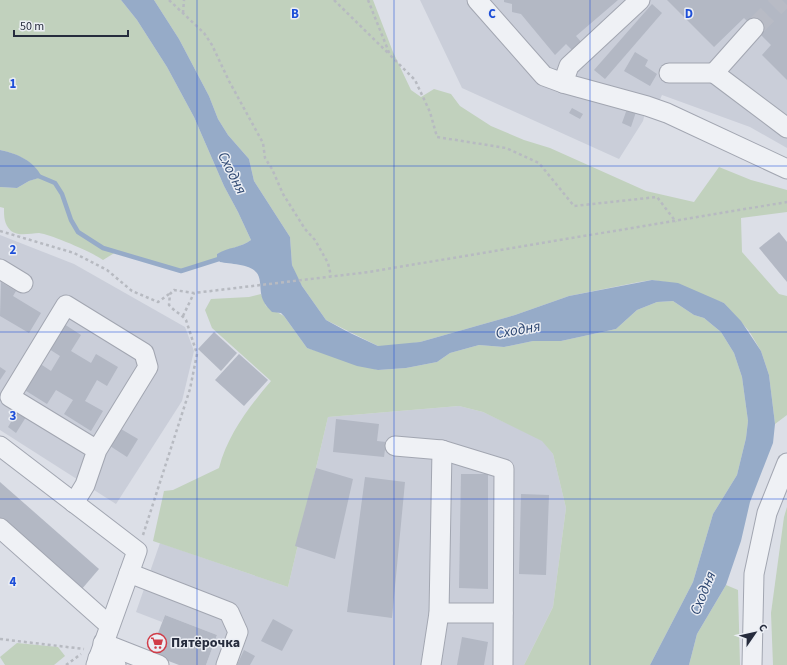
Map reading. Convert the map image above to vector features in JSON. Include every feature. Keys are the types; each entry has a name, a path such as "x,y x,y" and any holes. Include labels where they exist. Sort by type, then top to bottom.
{"street":[{"path":"477,0 544,76 563,84 660,111 787,169"},
{"path":"563,84 569,66 640,0"},
{"path":"714,73 754,28"},
{"path":"669,73 714,73 787,128"},
{"path":"0,269 23,283"},
{"path":"74,503 85,485 97,450 148,367 144,352 66,305 10,397 97,450"},
{"path":"0,446 138,551 110,625 96,654"},
{"path":"395,446 442,450 504,469 503,665"},
{"path":"431,665 440,613 442,450"},
{"path":"752,665 754,574 767,513 787,463"},
{"path":"0,528 110,625"},
{"path":"129,573 229,612 238,632 226,665"},
{"path":"440,613 503,613"},
{"path":"96,654 116,665"},
{"path":"96,654 159,665"}],"path":[{"path":"169,0 204,33 219,56 229,81 263,143 265,158 272,169 283,194 305,229 315,240 328,263 332,276"},
{"path":"183,14 184,0"},
{"path":"334,0 415,80 430,112 437,137 506,148 539,163 574,206 657,197 676,222"},
{"path":"368,0 390,55"},
{"path":"0,231 74,253 107,270 132,291 158,302 174,290 194,293 369,272 676,222 787,202"},
{"path":"183,316 194,293"},
{"path":"138,551 190,389 197,354 186,320 169,305 170,294"},
{"path":"0,639 96,654"}],"shaded area":[{"path":"420,0 787,0 787,148 750,127 662,95 658,104 648,101 643,121 619,159 462,88"},
{"path":"0,235 74,264 185,327 194,351 182,401 116,504 0,430"},
{"path":"459,406 483,412 542,440 553,454 566,508 553,607 524,665 206,665 217,635 165,615 162,622 136,612 160,543 288,587 328,417"}],"green space":[{"path":"0,0 121,0 137,20 167,67 194,117 224,186 251,240 217,254 217,258 206,264 181,271 155,262 141,260 116,252 103,260 81,248 45,234 18,234 11,231 4,217 4,208 0,207 0,187 17,188 29,181 41,177 34,166 29,162 0,150"},
{"path":"154,0 373,0 393,52 411,90 421,97 434,89 451,94 460,106 491,126 524,140 550,148 646,191 694,202 719,167 751,180 787,190 787,212 741,218 742,252 779,294 787,296 787,415 775,424 769,375 761,351 749,331 724,303 665,282 652,280 569,296 515,315 420,342 394,346 378,346 326,320 296,275 292,265 290,237 254,181 249,159 228,135 218,119 209,96 179,39"},
{"path":"261,294 266,306 284,316 307,348 378,370 406,368 437,362 450,353 479,345 504,347 533,341 561,341 616,329 637,310 657,302 673,301 694,315 704,318 721,332 734,353 742,377 748,421 746,438 737,475 713,514 693,582 650,665 524,665 553,607 566,508 553,454 542,441 483,412 459,406 328,417 288,587 153,541 164,491 173,490 219,468 234,432 247,411 271,381 212,328 205,310 211,299 249,297"},
{"path":"787,507 787,665 773,665 771,613 784,517"},
{"path":"726,585 738,590 740,665 689,665 697,634"},
{"path":"17,643 58,647 65,656 54,665 5,665 0,657"}],"water":[{"name":"Сходня","path":"121,0 154,0 179,39 209,96 218,119 228,135 249,159 254,181 290,237 292,265 302,286 326,320 348,332 378,346 420,342 515,315 569,296 652,280 678,283 724,303 741,321 761,351 769,375 775,424 773,443 750,502 741,541 726,585 697,634 689,665 650,665 693,582 713,514 737,475 746,438 748,421 742,377 734,353 721,332 704,318 694,315 673,301 657,302 637,310 616,329 561,341 533,341 504,347 479,345 450,353 437,362 406,368 378,370 357,366 307,348 284,316 281,313 272,312 265,304 262,299 259,277 253,269 220,262 217,258 217,254 243,245 251,240 224,186 194,117 167,67 137,20"},
{"path":"0,150 19,156 30,162 42,177 29,181 17,188 0,187"}],"building":[{"path":"504,0 618,0 576,36 582,43 572,50 566,44 555,55 521,14 512,12 512,4 504,2"},
{"path":"667,0 787,0 787,80 762,55 771,45 744,18 714,47"},
{"path":"652,4 662,13 605,79 594,70"},
{"path":"635,52 648,60 645,66 657,74 650,86 624,71"},
{"path":"572,108 583,114 580,119 569,113"},
{"path":"627,109 636,112 631,127 622,123"},
{"path":"779,232 787,242 787,282 759,248"},
{"path":"1,282 16,291 13,296 41,313 29,333 0,316"},
{"path":"64,324 81,335 71,351 91,363 96,354 118,367 107,386 97,380 85,401 103,411 91,431 64,414 73,400 56,390 47,404 23,389 39,363 51,371 60,356 49,349"},
{"path":"214,332 237,353 221,371 198,349"},
{"path":"239,354 268,380 244,406 215,380"},
{"path":"0,367 6,371 0,380"},
{"path":"17,412 26,417 16,433 8,427"},
{"path":"336,419 379,424 377,441 386,442 384,457 333,452"},
{"path":"121,429 138,439 127,457 110,446"},
{"path":"316,468 353,479 335,559 295,546"},
{"path":"461,474 488,474 488,589 459,588"},
{"path":"365,477 405,482 392,618 347,612"},
{"path":"0,482 99,569 81,590 0,519"},
{"path":"521,494 549,495 546,575 519,574"},
{"path":"165,615 217,635 206,665 179,665 150,654"},
{"path":"273,619 293,630 282,651 261,641"},
{"path":"462,637 488,642 484,665 457,665"},
{"path":"244,650 255,656 250,665 237,665"}],"waterway":[{"path":"36,175 55,183 62,194 71,220 78,232 103,248 181,271 222,258"}],"tunnel":[{"path":"754,28 782,0"}],"place":[{"name":"Пятёрочка","path":"157,643"}]}
